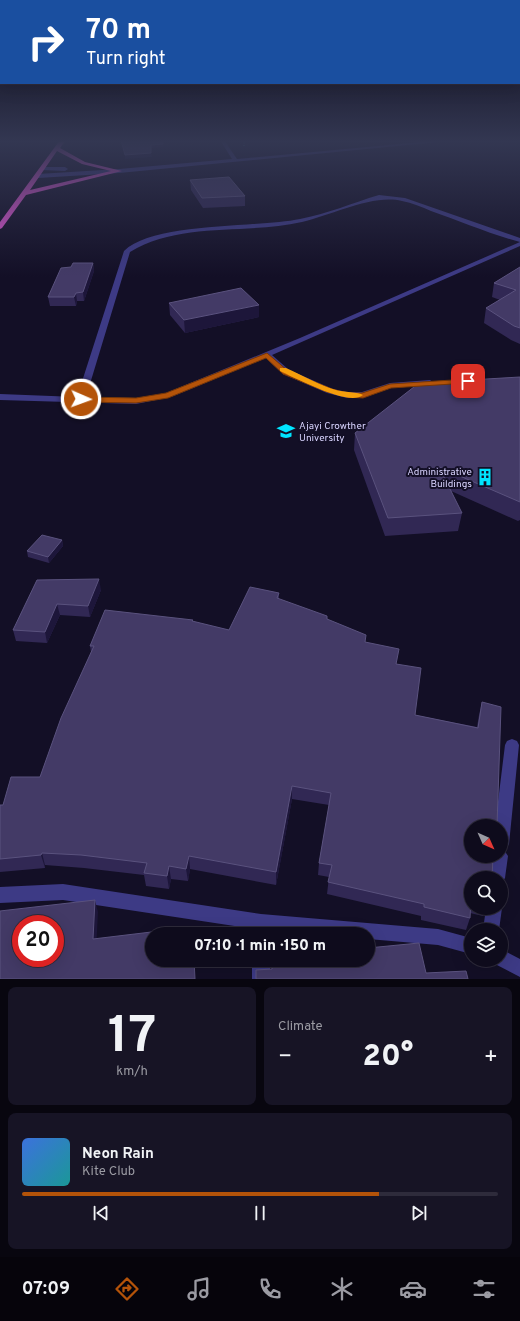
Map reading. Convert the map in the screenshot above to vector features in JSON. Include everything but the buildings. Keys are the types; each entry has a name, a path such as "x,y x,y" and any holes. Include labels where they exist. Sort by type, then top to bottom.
{"highway":[{"path":"0,227 31,186"},
{"path":"26,193 57,186"}],"street":[{"path":"81,399 127,252 135,245 146,240 178,234 271,226 300,221 379,197 388,197 403,199 520,240"},
{"path":"0,397 136,401 168,395 267,355 520,244"},
{"path":"267,355 286,372 330,390 347,395 363,395 390,386 438,383"},
{"path":"504,819 512,746"},
{"path":"0,895 63,892 256,927"},
{"path":"375,934 438,937 464,944"},
{"path":"508,962 520,968"},
{"path":"261,967 261,979"}],"slow traffic":[{"path":"283,370 330,390 347,395 359,395"}],"place":[{"name":"Ajayi Crowther University","path":"286,431"},
{"name":"Administrative Buildings","path":"485,477"}],"route":[{"path":"81,399 136,401 168,395 267,355 286,372 330,390 347,395 363,395 390,386 468,381"}]}
